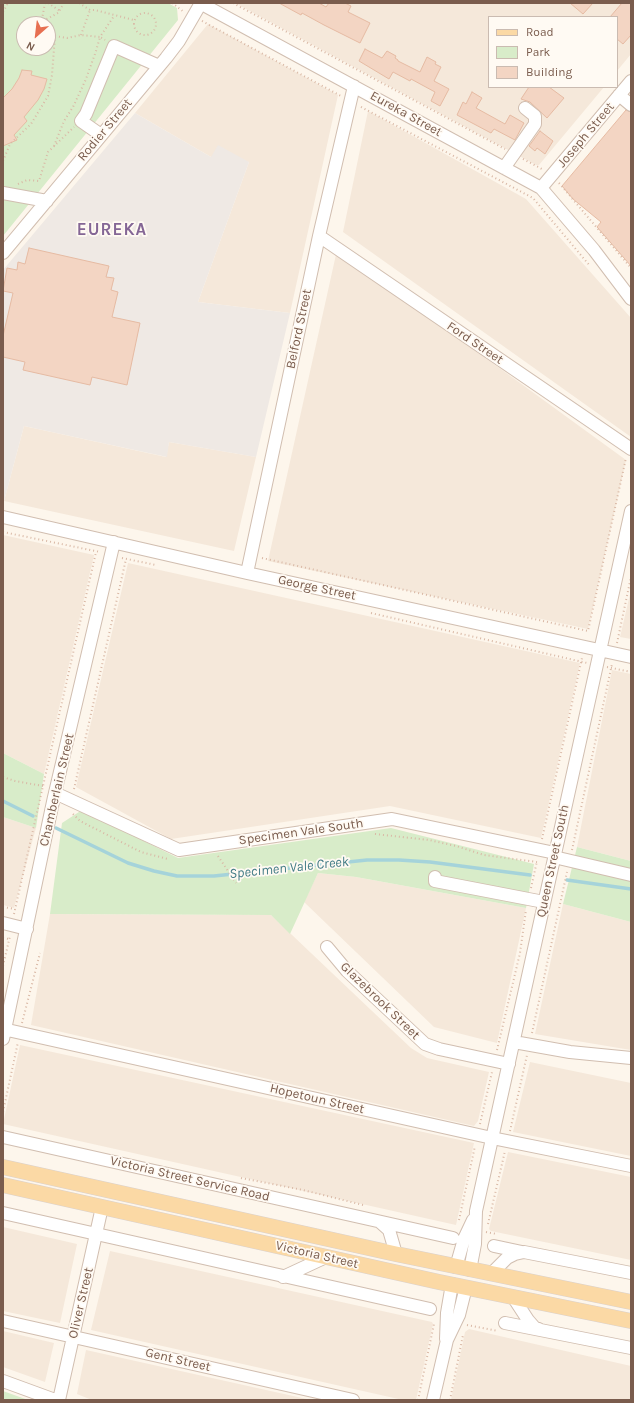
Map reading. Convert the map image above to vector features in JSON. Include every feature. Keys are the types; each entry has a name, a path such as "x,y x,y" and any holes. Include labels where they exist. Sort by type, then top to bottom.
{"main road":[{"name":"Victoria Street","path":"3,1167 396,1254 631,1302"},
{"name":"Victoria Street","path":"3,1185 459,1286 631,1320"},
{"name":"Queen Street South","path":"459,1286 463,1268"}],"street":[{"name":"Rodier Street","path":"3,253 179,41 200,3"},
{"name":"Eureka Street","path":"200,3 541,188 594,250 631,299"},
{"path":"101,135 81,121 86,114 114,46 159,66"},
{"name":"Joseph Street","path":"541,188 631,81"},
{"name":"Belford Street","path":"247,573 319,236 354,86"},
{"path":"619,95 631,105"},
{"path":"504,168 535,124 535,116 526,108"},
{"path":"3,193 47,200"},
{"name":"Ford Street","path":"319,236 630,449"},
{"name":"Eureka Street","path":"594,250 631,285"},
{"name":"Queen Street South","path":"463,1268 464,1239 476,1212 631,511"},
{"name":"George Street","path":"3,517 247,573 631,657"},
{"name":"Chamberlain Street","path":"4,1033 55,793 114,542"},
{"name":"Specimen Vale South","path":"55,793 179,850 392,819 540,849 555,855 569,864 631,875"},
{"path":"435,877 434,881 544,902"},
{"path":"8,924 27,929"},
{"name":"Glazebrook Street","path":"327,947 347,971 425,1044 439,1049 509,1064"},
{"name":"Hopetoun Street","path":"4,1033 20,1033 477,1135 631,1166"},
{"path":"514,1042 570,1052 631,1058"},
{"name":"Victoria Street Service Road","path":"3,1137 453,1238"},
{"name":"Oliver Street","path":"59,1400 102,1207"},
{"path":"3,1213 96,1233 283,1277 432,1314"},
{"path":"378,1221 389,1230 396,1254"},
{"path":"494,1246 631,1273"},
{"path":"491,1274 507,1258 524,1252"},
{"path":"283,1277 326,1257"},
{"path":"433,1400 446,1346 447,1313 459,1286"},
{"path":"513,1297 530,1323 535,1328 540,1330"},
{"name":"Gent Street","path":"3,1321 353,1400"},
{"path":"505,1323 631,1348"},
{"path":"3,1381 55,1400"}],"path":[{"path":"3,5 7,3"},
{"path":"3,12 7,3"},
{"path":"43,16 45,3"},
{"path":"48,3 60,12"},
{"path":"53,16 60,12 64,3"},
{"path":"79,3 90,10 134,20"},
{"path":"233,3 552,175 631,268"},
{"path":"82,34 90,10"},
{"path":"143,12 150,13 153,15 156,22 155,29 147,35 140,34 135,29 134,20 143,12"},
{"path":"54,146 64,121 73,107 86,79 100,37 114,16"},
{"path":"193,18 533,198 592,268"},
{"path":"56,36 67,38 82,34 100,37"},
{"path":"3,161 10,144 31,124 48,96 53,56"},
{"path":"15,186 27,180 38,181 48,152 81,121"},
{"path":"251,555 588,632 630,449"},
{"path":"3,532 111,555"},
{"path":"3,966 9,939 8,924 15,909 96,552"},
{"path":"74,789 126,559"},
{"path":"488,1224 530,1045 631,577"},
{"path":"366,612 582,662"},
{"path":"459,1220 477,1135 520,953 529,899 585,647"},
{"path":"3,777 15,781 43,786"},
{"path":"218,856 236,883"},
{"path":"3,907 15,909"},
{"path":"3,938 9,939"},
{"path":"3,1112 20,1033 40,953"},
{"path":"418,1400 432,1314"},
{"path":"450,1400 466,1325"}],"shaded area":[{"path":"235,3 631,3 631,54 618,70 618,16 488,16 488,88 603,88 539,165 536,165"},
{"path":"208,24 338,95 290,313 198,302 249,162 211,157 135,113"},
{"path":"368,111 526,199 631,318 631,437 343,232"},
{"path":"135,113 211,157 218,145 249,162 198,302 290,313 256,457 169,442 167,457 24,426 3,501 3,270"},
{"path":"337,250 626,460 588,629 268,561"},
{"path":"24,426 166,457 169,442 256,457 234,551 4,501"},
{"path":"3,535 94,555 44,774 3,753"},
{"path":"128,563 580,663 541,838 390,806 171,839 76,787"},
{"path":"631,590 631,639 620,637"},
{"path":"612,670 631,674 631,861 577,847"},
{"path":"3,817 36,828 14,908 3,905"},
{"path":"318,873 356,877 526,908 497,1043 434,1027 304,902"},
{"path":"563,904 631,922 631,1050 535,1034"},
{"path":"50,914 271,915 411,1048 427,1058 489,1072 478,1121 474,1126 31,1025"},
{"path":"20,1045 474,1143 456,1225 3,1124"},
{"path":"530,1062 631,1083 631,1156 513,1132"},
{"path":"508,1152 631,1177 631,1260 491,1231 489,1229"},
{"path":"3,1227 77,1244 60,1323 3,1311"},
{"path":"110,1251 432,1322 433,1324 416,1400 403,1400 91,1330"},
{"path":"469,1329 631,1366 631,1400 451,1400 465,1332"},
{"path":"3,1331 54,1343 45,1382 3,1367"},
{"path":"86,1350 311,1400 92,1400 77,1394"}],"green space":[{"path":"3,3 168,3 177,8 178,20 3,236"},
{"path":"3,753 44,774 36,828 3,817"},
{"path":"82,810 178,858 391,828 534,864 526,908 356,877 318,873 290,934 271,915 50,914 62,823"},
{"path":"577,847 631,861 631,922 563,904"},
{"path":"3,1391 28,1400 3,1400"}],"building":[{"path":"279,3 319,3 326,7 329,3 345,3 351,6 348,12 370,23 360,43 302,13 301,15"},
{"path":"570,3 593,3 583,14"},
{"path":"622,3 631,3 631,35 623,44 618,40 618,16 611,16"},
{"path":"365,49 382,58 387,51 396,56 395,58 398,61 420,72 427,57 436,62 435,64 441,67 434,81 449,89 440,106 431,101 435,92 411,79 410,81 393,72 389,79 359,61"},
{"path":"22,70 32,71 31,75 47,79 38,100 24,117 27,121 14,135 17,140 3,146 3,98 12,89"},
{"path":"528,88 550,88 564,98 547,118 530,102 521,99"},
{"path":"472,92 482,98 476,108 505,124 510,115 524,123 515,140 494,129 491,133 457,115 463,102 466,104"},
{"path":"626,110 631,112 631,266 597,227 601,222 573,199 562,186"},
{"path":"540,131 553,141 545,154 537,148 535,151 529,146"},
{"path":"29,248 109,266 106,277 114,278 111,290 118,292 112,317 140,323 127,385 92,377 90,385 23,370 25,362 3,357 3,336 13,293 3,291 7,268 17,270 18,262 25,264"}],"waterway":[{"name":"Specimen Vale Creek","path":"3,801 33,816"},
{"name":"Specimen Vale Creek","path":"56,828 128,863 177,876 214,876 367,860 430,862 530,875"},
{"name":"Specimen Vale Creek","path":"567,880 631,889"}],"district":[{"name":"EUREKA","path":"112,230"}]}
